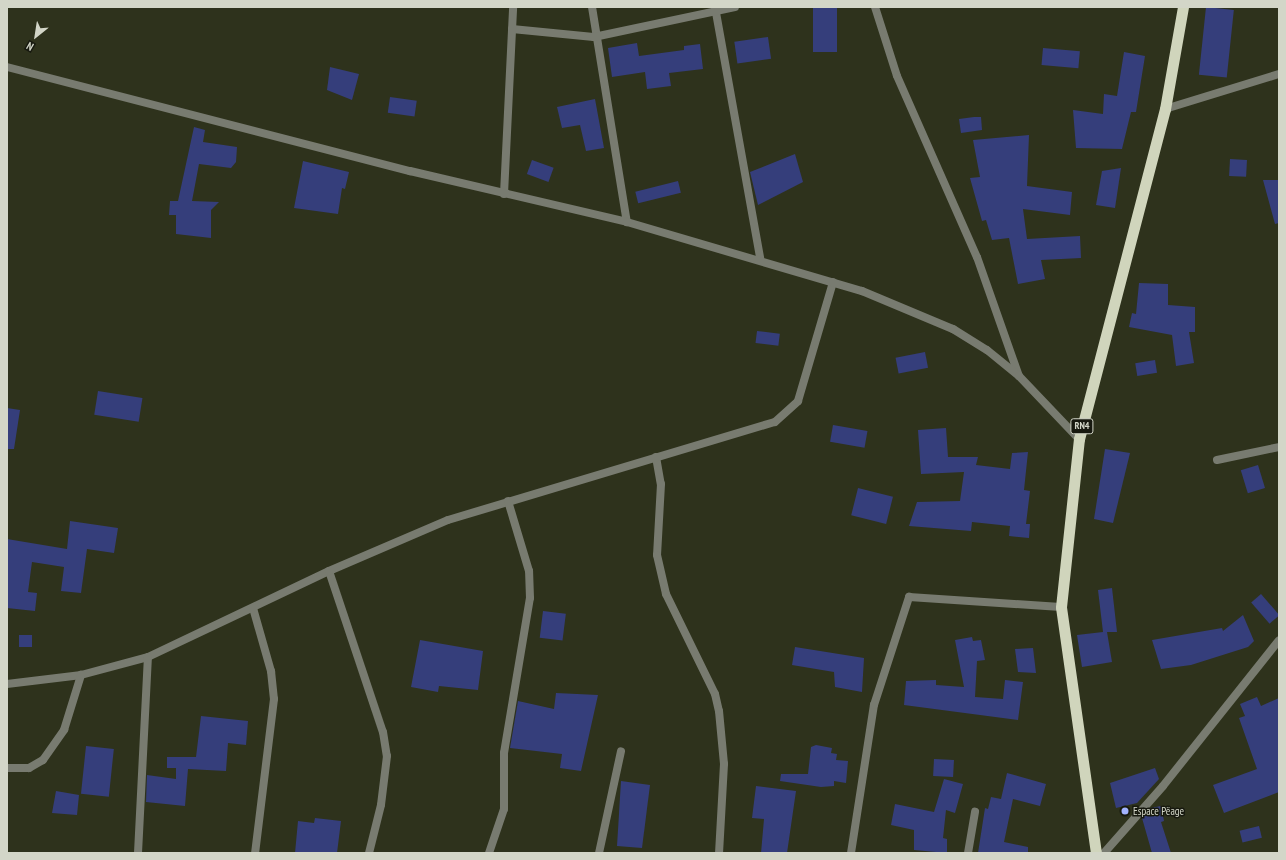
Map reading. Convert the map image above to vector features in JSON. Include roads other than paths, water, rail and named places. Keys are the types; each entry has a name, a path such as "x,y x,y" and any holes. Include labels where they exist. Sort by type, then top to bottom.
{"highway":[{"name":"RN4","path":"1096,853 1061,607 1079,439 1165,109 1183,7"}],"street":[{"path":"504,194 513,7"},
{"path":"592,7 594,37 627,222"},
{"path":"512,29 594,37 715,9 735,7"},
{"path":"875,7 897,76 977,257 1019,376"},
{"path":"715,9 760,258"},
{"path":"7,67 504,194 627,222 760,258 833,282 953,329 987,350 1019,376 1079,439"},
{"path":"1165,109 1279,74"},
{"path":"7,684 81,675 148,657 329,571 448,520 775,422 798,401 833,282"},
{"path":"1217,460 1279,447"},
{"path":"656,457 661,484 657,555 666,594 712,689 718,710 724,764 719,853"},
{"path":"489,853 504,809 504,753 530,598 529,571 508,501"},
{"path":"329,571 383,732 387,756 381,805 368,853"},
{"path":"851,853 874,705 909,597 1061,607"},
{"path":"253,608 271,671 274,699 254,853"},
{"path":"1104,853 1164,786 1279,640"},
{"path":"138,853 148,657"},
{"path":"7,768 29,768 43,760 64,730 81,675"},
{"path":"599,853 621,751"},
{"path":"968,853 975,812"}],"place":[{"name":"Espace Pëage","path":"1125,811"}]}
